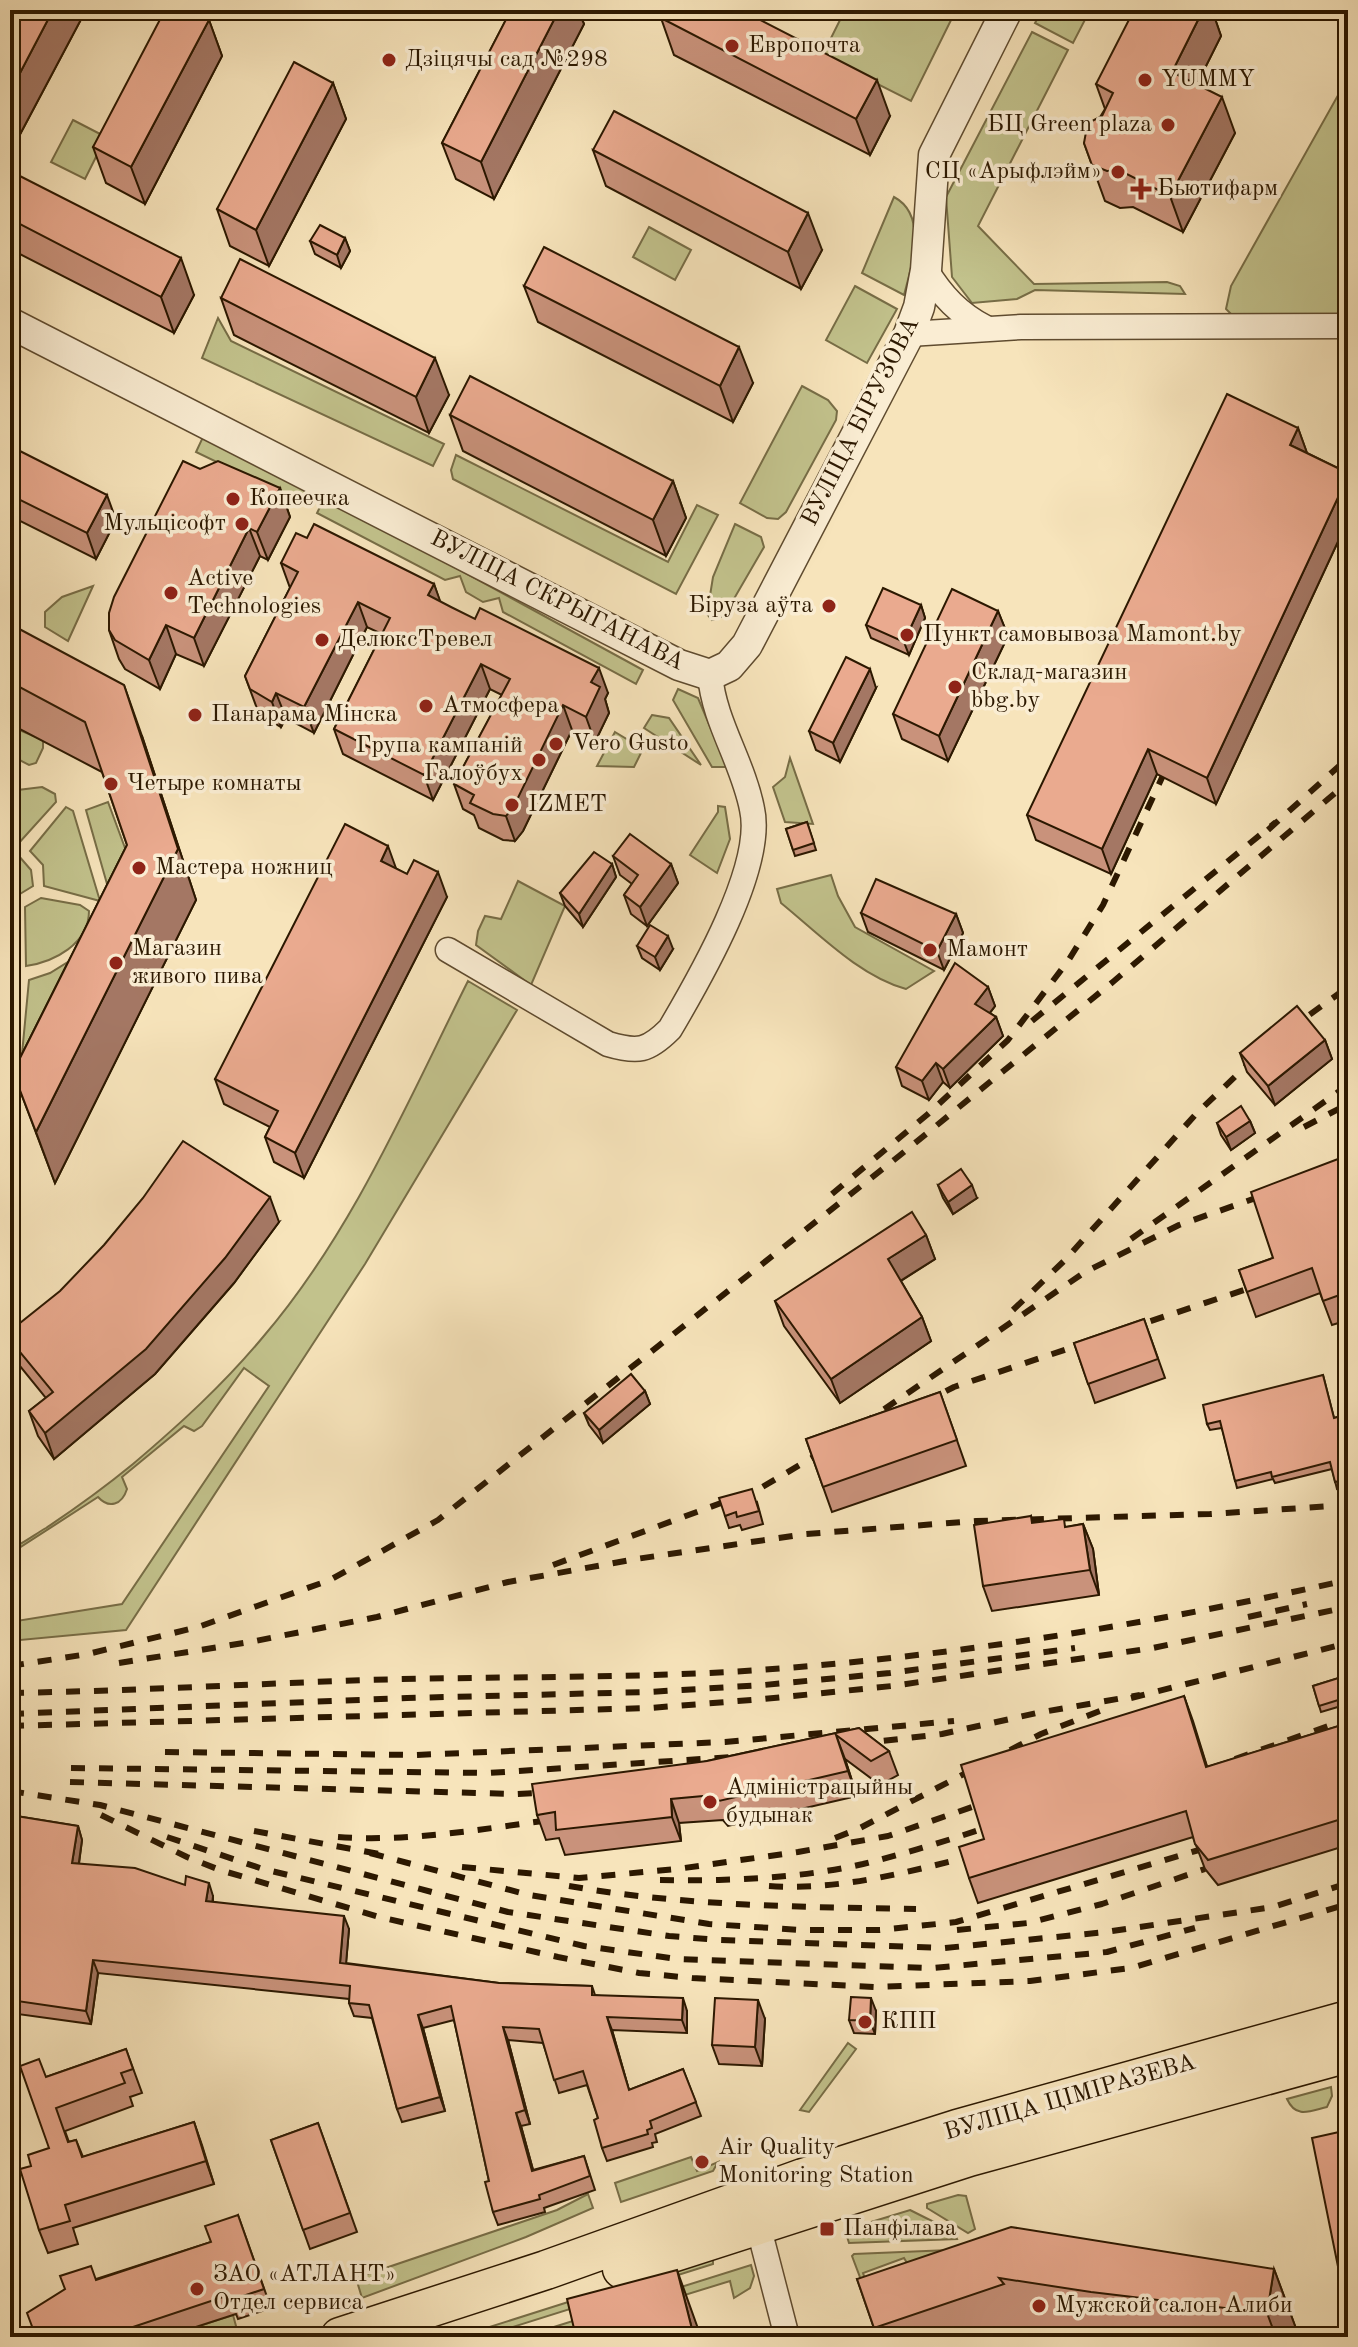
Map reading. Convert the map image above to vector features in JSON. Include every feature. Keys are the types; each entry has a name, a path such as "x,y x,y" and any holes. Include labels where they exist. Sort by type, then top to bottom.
{"main road":[{"name":"ВУЛІЦА ЦІМІРАЗЕВА","path":"340,2337 546,2270 803,2178 943,2133 1348,2020"},
{"name":"ВУЛІЦА ЦІМІРАЗЕВА","path":"410,2337 969,2157 1348,2053"}],"street":[{"name":"ВУЛІЦА БІРУЗОВА","path":"710,675 729,666 747,645 909,334 919,307 926,270 934,155 1007,10"},
{"path":"926,270 949,302 986,328"},
{"name":"ВУЛІЦА СКРЫГАНАВА","path":"10,323 679,665 710,675 716,709 741,774 755,826 751,851 735,902 684,1006 664,1035 643,1049 629,1050 608,1044 448,950"},
{"path":"909,334 986,328 1348,326"},
{"path":"758,2225 787,2337"}],"green space":[{"path":"845,10 956,10 911,101 822,56"},
{"path":"1042,10 1090,10 1073,43 1035,23"},
{"path":"1032,32 1068,50 978,226 1034,284 1167,282 1180,286 1185,294 1035,290 1017,299 972,303 952,277 946,197"},
{"path":"1346,81 1348,314 1236,319 1226,309 1231,286"},
{"path":"73,120 106,137 85,179 51,162"},
{"path":"894,197 905,205 914,228 913,256 904,295 862,273"},
{"path":"649,227 691,250 675,280 633,257"},
{"path":"855,286 897,309 867,363 826,340"},
{"path":"218,318 231,341 444,444 433,466 202,358"},
{"path":"802,386 828,400 837,411 836,420 786,512 778,519 767,518 740,503"},
{"path":"203,437 308,490 302,503 196,452"},
{"path":"456,455 668,562 697,505 718,515 676,594 453,479 451,470"},
{"path":"322,503 341,505 643,670 636,684 503,612 499,598 483,602 466,592 460,576 445,580 317,513"},
{"path":"735,524 761,537 764,547 724,616 712,620 707,614 713,577"},
{"path":"93,586 68,641 45,627 45,612 62,597"},
{"path":"678,689 698,698 727,767 712,767 673,700"},
{"path":"652,715 669,718 701,765 644,728"},
{"path":"10,726 43,740 36,763 29,765 10,755"},
{"path":"615,732 643,749 634,767 597,766"},
{"path":"790,758 813,824 785,822 773,787 785,777"},
{"path":"42,787 55,794 56,802 18,844 10,845 10,791"},
{"path":"108,802 142,894 113,905 86,810"},
{"path":"718,806 725,807 730,839 717,873 690,855 718,812"},
{"path":"66,807 73,811 100,901 44,886 43,865 30,851"},
{"path":"18,855 31,870 33,886 15,897 10,895 10,858"},
{"path":"831,875 838,896 855,927 934,971 906,989 889,983 856,964 781,903 777,889"},
{"path":"518,881 565,906 531,985 476,945 485,916 501,919"},
{"path":"41,898 80,905 89,911 87,923 83,933 68,949 58,956 26,966 25,907"},
{"path":"68,962 22,1054 29,980 50,973"},
{"path":"468,981 517,1010 365,1264 126,1630 10,1641 10,1622 122,1604 269,1386 244,1368 202,1426 194,1431 184,1426 122,1477 127,1489 119,1502 106,1503 98,1497 13,1552 16,1565 10,1571 10,1549 68,1513 133,1464 201,1403 263,1337 295,1297 351,1211 400,1120"},
{"path":"848,2043 856,2049 809,2112 800,2110"},
{"path":"1331,2087 1332,2096 1327,2107 1309,2112 1295,2109 1287,2099"},
{"path":"691,2157 697,2171 718,2162 713,2171 621,2202 615,2183"},
{"path":"588,2194 593,2208 526,2237 362,2298 356,2278 557,2210"},
{"path":"958,2195 966,2196 975,2229 968,2233 927,2208 927,2204"},
{"path":"910,2210 954,2232 957,2239 849,2243 845,2230"},
{"path":"950,2250 910,2268 904,2258 863,2273 878,2316 875,2317 852,2256 854,2254"},
{"path":"713,2256 713,2264 481,2337 458,2337"},
{"path":"751,2265 754,2276 750,2288 734,2298 730,2281 549,2337 522,2337"},
{"path":"233,2315 239,2337 165,2337"}],"building":[{"path":"10,10 53,10 10,92"},
{"path":"165,10 190,10 209,20 131,167 93,147"},
{"path":"511,10 559,10 481,162 442,143"},
{"path":"665,10 741,10 877,80 856,119 661,18"},
{"name":"БЦ Green plaza","path":"1134,10 1203,10 1172,72 1222,97 1170,196 1119,170 1107,171 1092,165 1084,143 1092,121 1102,116 1113,93 1096,84"},
{"path":"294,62 333,83 256,230 217,209"},
{"path":"614,111 808,213 788,252 593,150"},
{"path":"10,171 181,258 161,297 10,219"},
{"path":"320,225 345,238 337,255 310,241"},
{"path":"544,247 739,347 720,386 524,286"},
{"path":"240,259 435,358 416,397 221,298"},
{"path":"470,376 673,481 653,520 450,415"},
{"path":"1227,394 1298,428 1290,445 1348,473 1348,476 1207,778 1148,749 1102,849 1027,815"},
{"path":"10,446 107,495 87,533 10,495"},
{"path":"183,461 200,469 218,461 280,488 257,532 249,528 194,638 166,625 149,660 115,640 109,630 109,613 114,597"},
{"path":"314,524 434,584 428,595 451,607 475,619 480,608 599,668 591,682 600,687 586,717 563,705 514,806 506,816 493,814 470,803 474,795 454,784 510,679 481,664 424,775 334,729 390,618 358,602 304,707 276,693 272,702 250,689 245,676 298,572 281,563 296,533 307,538"},
{"path":"883,588 921,605 904,642 866,625"},
{"path":"952,589 998,611 939,736 893,714"},
{"path":"10,624 124,685 178,849 36,1132 13,1072 127,845 85,722 10,682"},
{"path":"846,657 870,669 833,743 809,731"},
{"path":"807,822 814,843 793,850 786,829"},
{"path":"345,824 388,846 381,861 407,874 414,860 438,872 295,1153 265,1137 278,1111 215,1079"},
{"path":"630,834 671,864 640,907 624,895 638,875 613,856"},
{"path":"594,852 612,864 579,914 560,893"},
{"path":"876,879 956,914 937,951 861,913"},
{"path":"650,925 668,936 655,957 637,946"},
{"path":"955,963 988,987 975,1004 996,1017 943,1069 936,1063 922,1081 896,1067"},
{"path":"1297,1006 1325,1040 1268,1086 1240,1053"},
{"path":"1241,1106 1250,1121 1226,1137 1217,1123"},
{"path":"183,1141 270,1197 225,1258 146,1349 45,1433 29,1411 53,1392 10,1340 10,1331 60,1291 104,1245 143,1198"},
{"path":"1348,1157 1348,1292 1323,1301 1312,1268 1247,1292 1239,1270 1273,1258 1251,1192"},
{"path":"961,1169 972,1185 948,1202 938,1185"},
{"path":"912,1212 926,1235 888,1259 922,1317 831,1379 775,1301"},
{"path":"1144,1319 1158,1359 1088,1384 1074,1343"},
{"path":"631,1374 645,1391 599,1430 584,1413"},
{"path":"1323,1375 1334,1418 1348,1414 1348,1479 1335,1482 1330,1462 1272,1477 1271,1472 1235,1481 1220,1421 1207,1424 1203,1405"},
{"path":"940,1392 957,1440 823,1487 806,1439"},
{"path":"752,1489 759,1511 737,1517 736,1512 725,1516 719,1498"},
{"path":"1031,1516 1032,1523 1064,1519 1065,1527 1083,1524 1090,1570 983,1586 974,1525"},
{"path":"1348,1675 1348,1697 1319,1706 1313,1686"},
{"path":"1184,1696 1206,1767 1348,1723 1348,1817 1208,1860 1195,1844 1186,1811 969,1878 959,1847 984,1839 961,1765"},
{"path":"859,1728 889,1751 871,1761 836,1735 848,1771 719,1801 714,1795 671,1799 672,1817 556,1830 555,1812 537,1815 532,1784 707,1761"},
{"path":"10,1815 78,1826 72,1863 135,1868 185,1885 186,1876 209,1883 206,1901 344,1916 340,1963 499,1983 592,1986 592,1995 683,1998 682,2020 607,2017 629,2090 683,2069 696,2102 650,2121 652,2128 647,2130 648,2134 602,2148 594,2120 598,2118 583,2071 554,2080 539,2029 503,2027 525,2110 516,2113 532,2171 584,2156 590,2176 539,2195 540,2199 493,2212 451,2006 418,2015 440,2097 397,2109 369,2005 349,2003 350,1986 93,1960 86,2011 10,2000"},
{"path":"851,1997 871,1998 870,2021 849,2020"},
{"path":"715,1998 758,2000 755,2047 712,2045"},
{"path":"126,2049 133,2069 121,2073 125,2083 56,2108 68,2142 76,2140 82,2157 194,2122 206,2161 65,2205 70,2221 39,2230 20,2169 31,2166 28,2155 49,2148 20,2066 39,2059 46,2077"},
{"path":"318,2123 350,2213 303,2230 271,2140"},
{"path":"1348,2130 1348,2316 1312,2138"},
{"name":"ЗАО «АТЛАНТ» Отдел сервиса","path":"238,2215 264,2289 231,2300 229,2295 103,2337 36,2337 27,2313 65,2289 60,2276 91,2266 96,2280 211,2242 205,2226"},
{"path":"1011,2227 1274,2269 1267,2313 999,2278 1004,2284 874,2328 857,2279"},
{"path":"677,2270 694,2337 576,2337 567,2299"}],"railway":[{"path":"832,1194 928,1114 1008,1040 1068,961 1103,905 1172,756"},
{"path":"1268,830 1348,758"},
{"path":"10,1666 88,1654 198,1627 330,1580 438,1520 899,1156 1114,981 1348,782"},
{"path":"1032,1021 1276,822"},
{"path":"1287,1031 1348,987"},
{"path":"1013,1310 1065,1260 1196,1114 1262,1051"},
{"path":"1131,1239 1348,1085"},
{"path":"1304,1127 1348,1104"},
{"path":"861,1425 1085,1272 1179,1225 1273,1192"},
{"path":"1124,1330 1268,1282"},
{"path":"921,1404 954,1387 1097,1339"},
{"path":"553,1565 759,1489 832,1446"},
{"path":"119,1663 377,1617 508,1582 806,1534 976,1521 1210,1514 1348,1505"},
{"path":"10,1693 368,1680 662,1675 834,1664 1056,1636 1348,1580"},
{"path":"1248,1617 1307,1604"},
{"path":"10,1726 650,1708 764,1699 892,1686 1153,1648 1348,1607"},
{"path":"1131,1698 1348,1643"},
{"path":"10,1714 648,1692 764,1685 890,1673 1075,1648"},
{"path":"856,1744 942,1734 1140,1695"},
{"path":"835,1838 1041,1734 1105,1709"},
{"path":"1235,1759 1348,1719"},
{"path":"165,1752 415,1755 725,1742 954,1721"},
{"path":"71,1768 488,1773 748,1756"},
{"path":"70,1782 517,1794 556,1792"},
{"path":"10,1791 100,1805 508,1912 669,1936 719,1940 945,1948 1106,1932 1273,1907 1348,1883"},
{"path":"462,1867 579,1878 677,1869 888,1836 975,1806"},
{"path":"101,1815 220,1870 379,1917 639,1973 692,1978 876,1987 1030,1981 1131,1968 1348,1904"},
{"path":"338,1837 415,1837 543,1821"},
{"path":"660,1880 762,1878 813,1873 863,1864 982,1829"},
{"path":"254,1831 379,1854"},
{"path":"167,1837 263,1869 584,1946 677,1959 932,1968 1107,1952 1195,1928"},
{"path":"370,1853 529,1895 709,1924 801,1930 880,1930 956,1922 1199,1850"},
{"path":"769,1886 852,1882 985,1853"},
{"path":"957,1930 1028,1923 1102,1904 1205,1869"},
{"path":"569,1886 699,1902 916,1909"}],"place":[{"name":"Европочта","path":"732,46"},
{"name":"Дзіцячы сад №298","path":"389,60"},
{"name":"YUMMY","path":"1145,80"},
{"name":"БЦ Green plaza","path":"1168,125"},
{"name":"СЦ «Арыфлэйм»","path":"1118,172"},
{"name":"Бьютифарм","path":"1141,189"},
{"name":"Копеечка","path":"233,499"},
{"name":"Мульцісофт","path":"242,524"},
{"name":"Active Technologies","path":"171,593"},
{"name":"Біруза аўта","path":"829,606"},
{"name":"Пункт самовывоза Mamont.by","path":"907,635"},
{"name":"ДелюксТревел","path":"322,640"},
{"name":"Склад-магазин bbg.by","path":"955,687"},
{"name":"Атмосфера","path":"426,706"},
{"name":"Панарама Мінска","path":"195,715"},
{"name":"Vero Gusto","path":"556,744"},
{"name":"Група кампаній Галоўбух","path":"539,760"},
{"name":"Четыре комнаты","path":"111,784"},
{"name":"IZMET","path":"512,805"},
{"name":"Мастера ножниц","path":"139,868"},
{"name":"Мамонт","path":"930,950"},
{"name":"Магазин живого пива","path":"116,963"},
{"name":"Адміністрацыйны будынак","path":"710,1802"},
{"name":"КПП","path":"865,2022"},
{"name":"Air Quality Monitoring Station","path":"702,2162"},
{"name":"Панфілава","path":"827,2229"},
{"name":"ЗАО «АТЛАНТ» Отдел сервиса","path":"197,2289"},
{"name":"Мужской салон Алиби","path":"1039,2306"}]}
